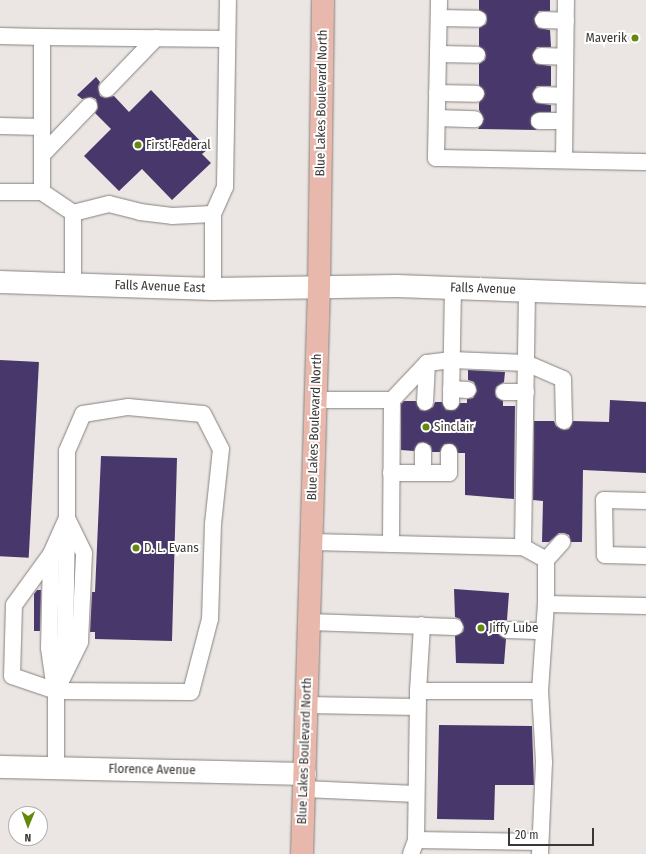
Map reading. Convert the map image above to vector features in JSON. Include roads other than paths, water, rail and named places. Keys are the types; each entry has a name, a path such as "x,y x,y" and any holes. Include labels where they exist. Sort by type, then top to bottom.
{"main road":[{"name":"Blue Lakes Boulevard North","path":"302,854 319,287 323,0"},
{"name":"Falls Avenue East","path":"0,282 213,288 319,287"},
{"name":"Falls Avenue","path":"319,287 453,288 646,295"},
{"name":"Florence Avenue","path":"0,766 304,782"}],"lane":[{"path":"213,288 213,214 225,187 228,0"},
{"path":"439,0 436,158 646,162"},
{"path":"564,160 566,0"},
{"path":"439,18 478,19"},
{"path":"543,20 566,21"},
{"path":"0,36 227,39"},
{"path":"42,37 42,192"},
{"path":"107,89 156,38"},
{"path":"438,54 477,55"},
{"path":"541,56 565,57"},
{"path":"437,93 476,94"},
{"path":"541,95 564,96"},
{"path":"42,155 89,106"},
{"path":"437,118 475,119"},
{"path":"539,121 564,121"},
{"path":"0,126 42,127"},
{"path":"0,192 42,192 73,213 109,204 140,212 172,216 213,214"},
{"path":"73,213 73,284"},
{"path":"453,288 451,396 468,390"},
{"path":"523,547 527,291"},
{"path":"391,544 392,400 427,363 452,360 526,363 563,379 564,421"},
{"path":"425,402 427,363"},
{"path":"504,392 526,392"},
{"path":"316,400 392,400"},
{"path":"56,691 65,642 67,518 67,451 83,414 128,407 203,414 220,449 213,524 210,619 191,692 56,691 12,676 14,605 51,554 67,518"},
{"path":"423,451 423,473"},
{"path":"391,473 449,473 449,452"},
{"path":"646,501 604,500 605,555 646,556"},
{"path":"312,542 523,547 546,560"},
{"path":"422,626 417,699 416,794 413,847 540,848 544,762 540,691 546,604 546,560 562,542"},
{"path":"51,554 49,648 56,691 56,768"},
{"path":"546,604 646,606"},
{"path":"309,622 455,627"},
{"path":"507,630 544,631"},
{"path":"307,704 540,691"},
{"path":"304,782 416,794"}],"place":[{"name":"Maverik","path":"635,38"},
{"name":"First Federal","path":"138,145"},
{"name":"Sinclair","path":"426,427"},
{"name":"D. L. Evans","path":"136,548"},
{"name":"Jiffy Lube","path":"481,628"}]}
